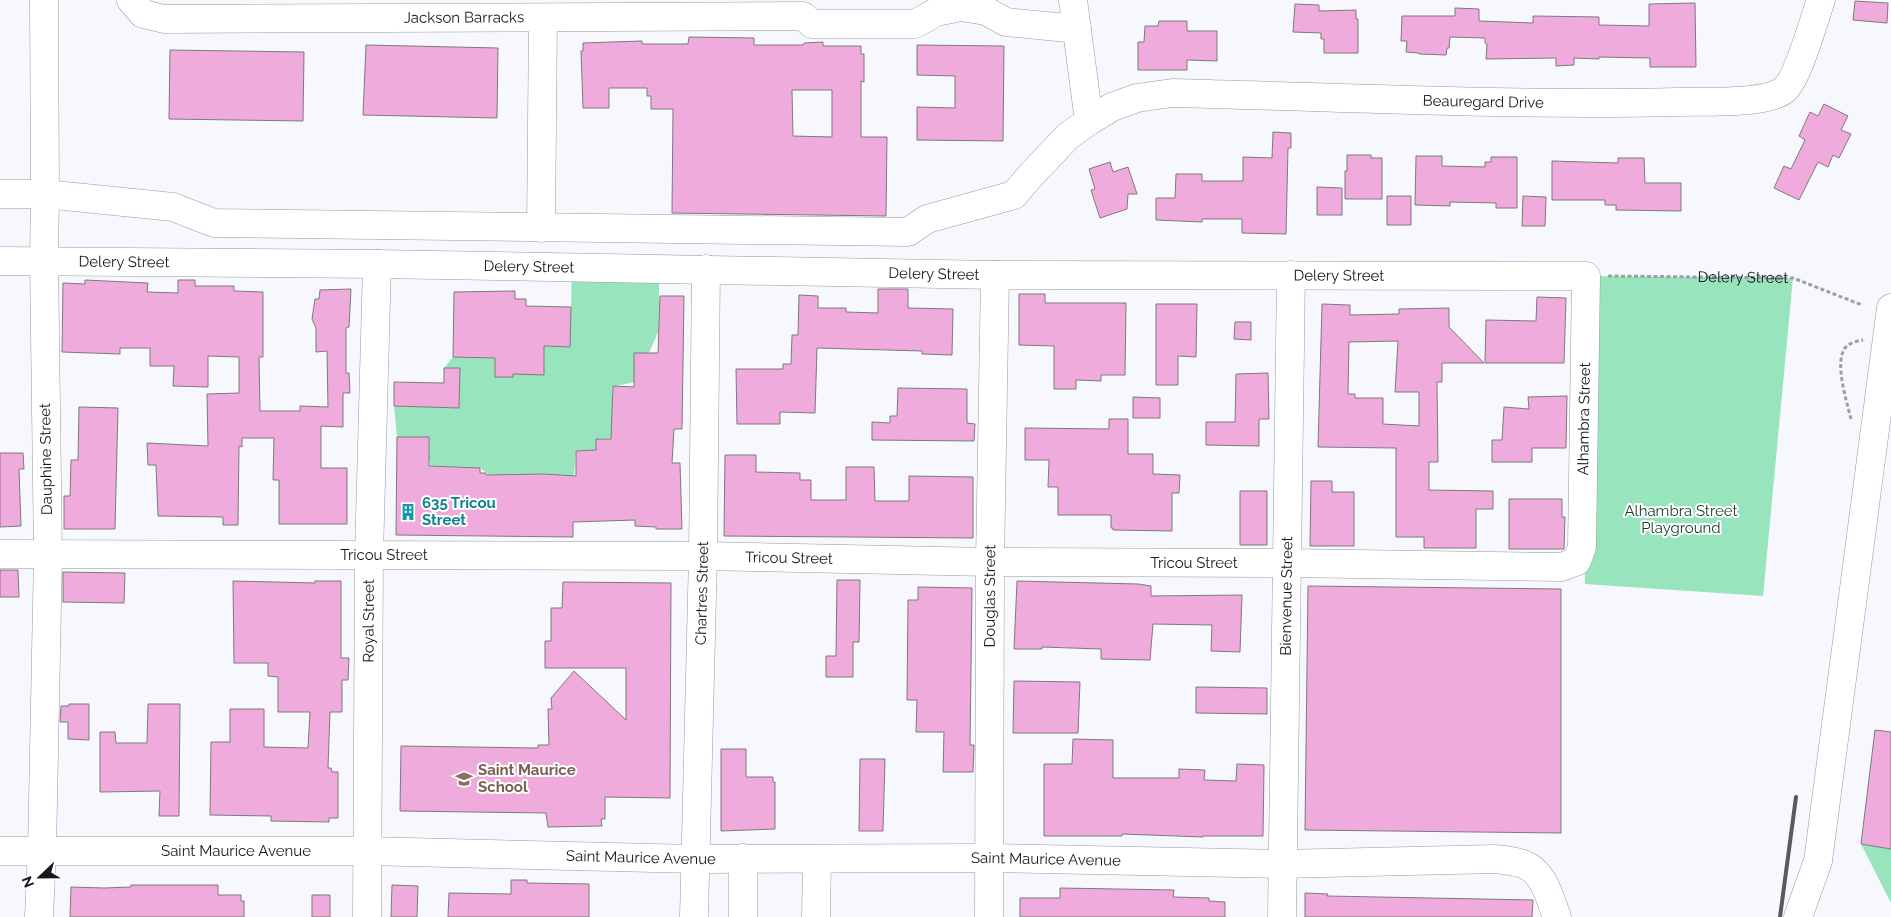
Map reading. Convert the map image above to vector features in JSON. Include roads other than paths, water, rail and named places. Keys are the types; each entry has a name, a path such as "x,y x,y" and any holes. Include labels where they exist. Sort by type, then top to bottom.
{"street":[{"name":"Dauphine Street","path":"39,917 48,555 44,261 44,0"},
{"name":"Jackson Barracks","path":"131,0 143,14 164,19 803,16 812,24 915,24 936,12 961,6 986,10 1006,22 1077,29"},
{"path":"1073,0 1089,121"},
{"name":"Beauregard Drive","path":"0,194 45,194 173,207 214,223 908,232 927,219 1014,195 1068,136 1112,107 1137,98 1172,93 1600,104 1760,99 1785,90 1793,78 1821,0"},
{"path":"541,228 543,18"},
{"name":"Delery Street","path":"0,261 377,264 995,275 1291,274 1586,276"},
{"name":"Royal Street","path":"366,917 369,556 377,264"},
{"name":"Chartres Street","path":"694,917 703,556 706,269"},
{"name":"Bienvenue Street","path":"1282,917 1291,274"},
{"name":"Douglas Street","path":"989,917 990,562 995,275"},
{"name":"Alhambra Street","path":"1577,562 1583,536 1586,276"},
{"path":"1798,917 1818,862 1890,317"},
{"name":"Tricou Street","path":"0,554 703,556 990,562 1286,563 1550,567 1562,567 1577,562"},
{"name":"Saint Maurice Avenue","path":"0,850 366,852 695,859 989,858 1282,864 1496,859 1524,864 1538,874 1548,892 1557,917"},
{"path":"743,858 743,917"},
{"path":"816,858 816,917"}],"railway":[{"path":"1780,917 1796,797"}],"place":[{"name":"635 Tricou Street","path":"408,512"},
{"name":"Saint Maurice School","path":"464,779"}],"park label":[{"name":"Alhambra Street Playground","path":"1681,520"}]}
